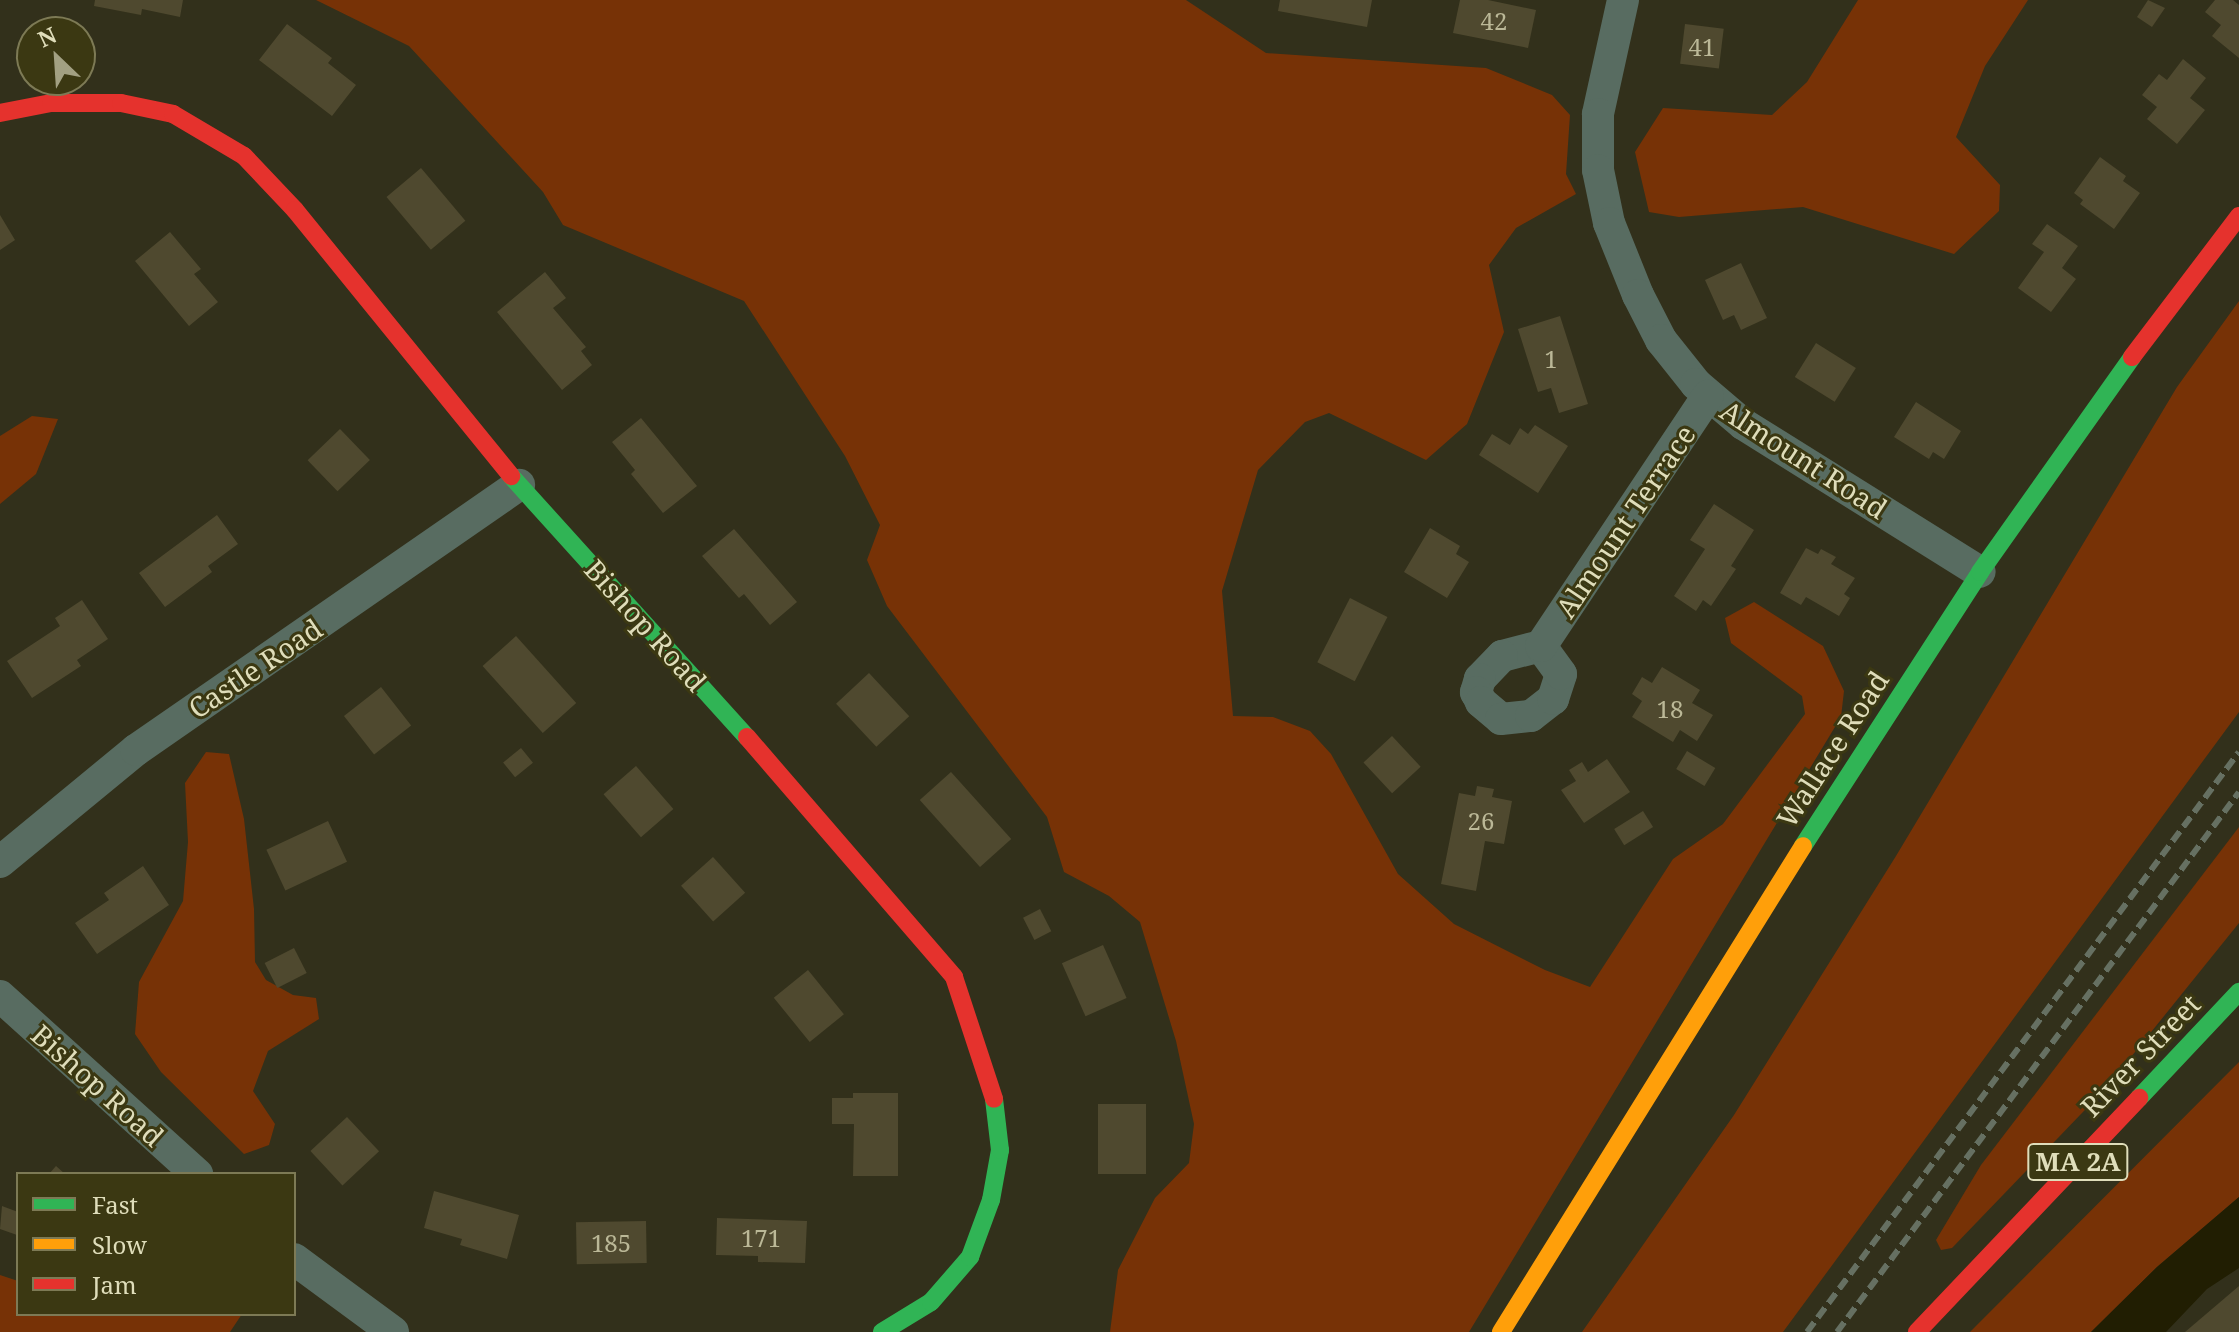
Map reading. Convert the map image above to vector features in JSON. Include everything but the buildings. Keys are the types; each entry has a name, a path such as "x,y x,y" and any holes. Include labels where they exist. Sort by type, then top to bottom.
{"main road":[{"name":"Bishop Road","path":"0,113 51,103 121,103 173,114 244,156 295,210 519,485 748,738 954,977 971,1018 993,1091 1000,1150 991,1200 970,1257 931,1302 882,1332"},
{"name":"Wallace Road","path":"1501,1332 1795,860 1980,572 2131,358 2239,216"},
{"name":"River Street","path":"1917,1332 2239,992"}],"street":[{"name":"Almount Road","path":"1623,0 1598,114 1602,197 1618,248 1649,318 1677,363 1708,396 1743,424 1980,572"},
{"name":"Almount Terrace","path":"1541,646 1708,396"},
{"name":"Castle Road","path":"0,862 136,750 519,485"},
{"name":"Bishop Road","path":"0,996 195,1172"},
{"path":"296,1260 393,1332"}],"shaded area":[{"path":"316,0 1186,0 1266,53 1486,68 1552,95 1570,115 1566,174 1576,194 1516,228 1489,265 1504,332 1467,424 1426,460 1329,413 1305,422 1258,470 1222,591 1233,716 1273,717 1310,731 1331,754 1398,874 1454,924 1545,970 1590,987 1673,859 1723,824 1805,714 1802,696 1731,643 1725,618 1754,602 1823,646 1844,691 1841,717 1469,1332 1110,1332 1118,1270 1155,1198 1189,1163 1194,1124 1176,1041 1140,922 1109,896 1064,872 1047,817 887,606 867,560 880,525 845,456 744,301 563,225 543,192 409,46"},
{"path":"1858,0 2028,0 1985,66 1956,137 2000,185 1999,211 1954,254 1803,207 1679,217 1649,212 1635,152 1663,108 1772,115 1807,82"},
{"path":"2239,301 2239,712 1783,1332 1582,1332 1734,1115 1896,856 2177,387"},
{"path":"32,416 58,419 36,474 0,504 0,436"},
{"path":"206,752 229,754 244,819 254,909 255,962 266,980 293,995 316,998 319,1019 268,1051 253,1091 275,1124 269,1145 244,1154 161,1072 135,1034 139,982 183,901 188,842 185,783"},
{"path":"2239,827 2239,923 2106,1088 1952,1248 1941,1250 1936,1240 1981,1165"},
{"path":"2239,1062 2239,1197 2157,1267 2091,1332 1970,1332"},
{"path":"2239,1197 2239,1268 2207,1289 2166,1332 2091,1332 2157,1267"},
{"path":"0,1275 16,1280 16,1316 241,1316 230,1332 0,1332"}],"railway":[{"path":"1807,1332 2239,752"},
{"path":"1837,1332 2239,792"}],"traffic: fast":[{"path":"1803,846 1980,572 2132,357"},
{"path":"511,476 747,737"},
{"path":"2139,1098 2239,992"},
{"path":"882,1332 931,1302 970,1257 991,1200 1000,1150 994,1099"}],"traffic: slow":[{"path":"1501,1332 1803,846"}],"traffic: jam":[{"path":"0,113 51,103 121,103 173,114 244,156 295,210 511,476"},
{"path":"2132,357 2239,216"},
{"path":"747,737 954,977 994,1099"},
{"path":"1917,1332 2139,1098"}]}
